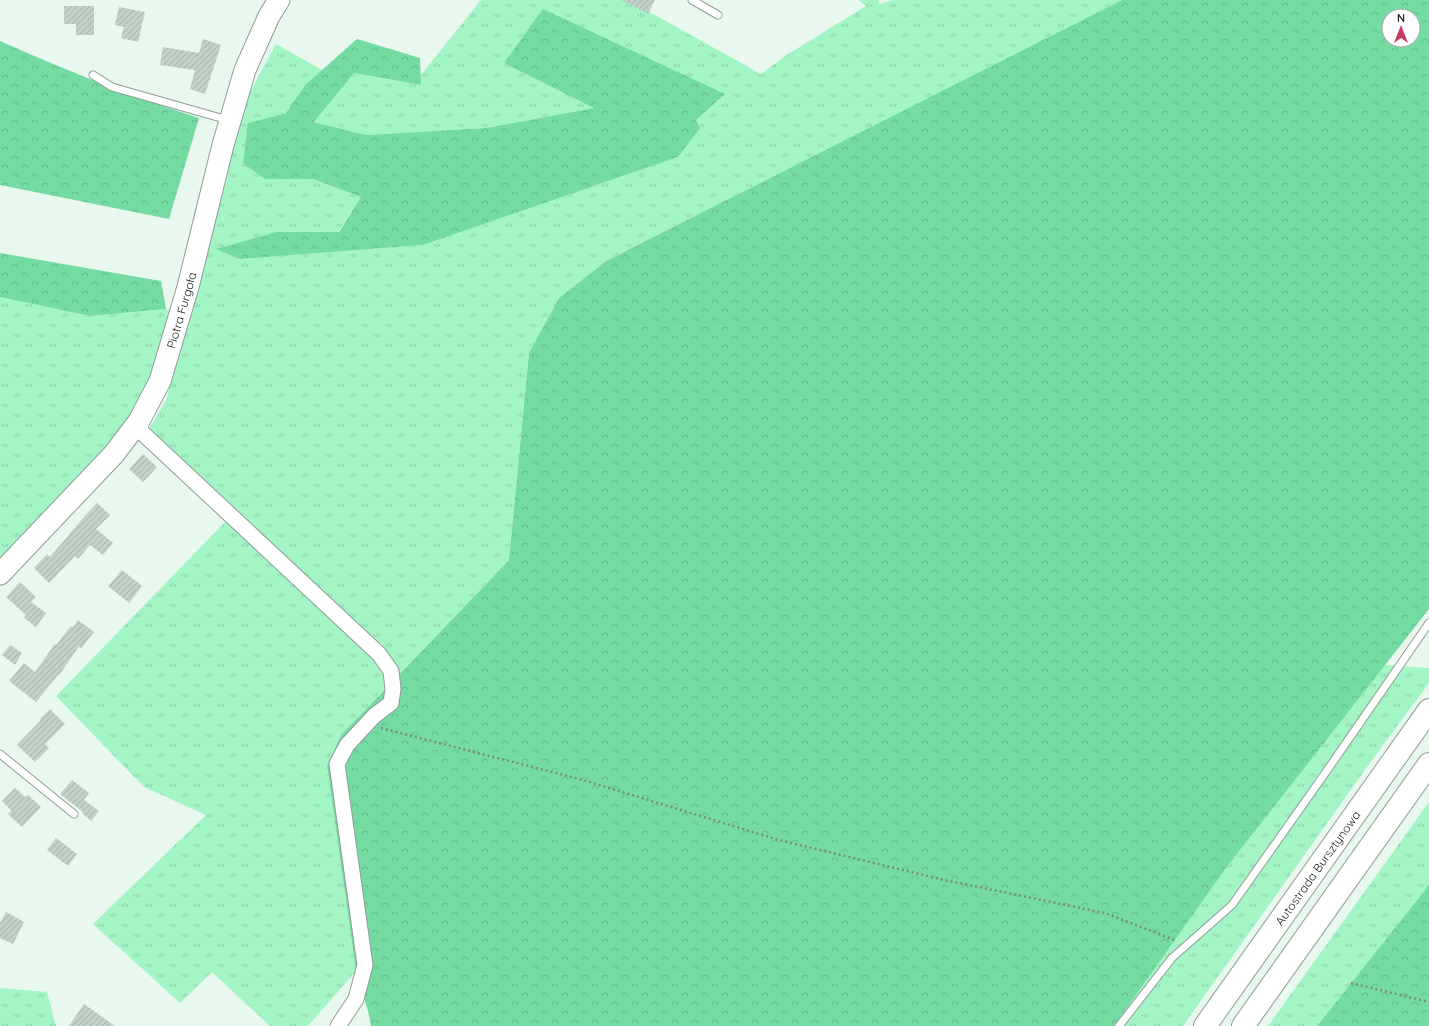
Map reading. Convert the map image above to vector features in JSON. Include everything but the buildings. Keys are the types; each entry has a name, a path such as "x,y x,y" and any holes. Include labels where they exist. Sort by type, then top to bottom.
{"highway":[{"name":"Autostrada Bursztynowa","path":"1204,1026 1429,710"},
{"path":"1243,1026 1429,764"}],"street":[{"name":"Piotra Furgoła","path":"0,574 114,454 139,421 160,381 188,286 230,121 245,70 269,16 279,0"},
{"path":"135,426 379,654 391,671 393,689 391,703 374,716 347,745 338,764 365,965 356,999 338,1026"}],"lane":[{"path":"692,0 718,15"},
{"path":"93,75 112,87 230,121"},
{"path":"1118,1026 1172,958 1232,905 1429,623"},
{"path":"0,754 74,814"}],"path":[{"path":"366,724 583,780 779,840 944,880 1105,913 1187,945"},
{"path":"1351,983 1429,1002"}],"green space":[{"path":"481,0 628,0 761,74 785,56 866,6 858,0 879,0 879,4 892,0 1122,0 606,261 559,298 529,353 509,560 399,674 382,644 361,629 148,431 166,400 220,204 244,103 276,44 322,70 305,85 286,113 248,123 265,179 313,179 361,197 338,232 276,232 240,259 423,245 678,157 696,120 725,94 595,108 486,128 366,135 314,122 354,73 421,85 421,75"},
{"path":"1122,0 1429,0 1429,609 1226,868 1114,1026 371,1026 356,971 327,766 341,735 509,560 529,353 559,298 606,261"},
{"path":"543,9 725,94 696,120 700,128 678,157 423,245 240,259 216,249 276,232 339,232 361,197 313,179 265,179 243,163 248,123 286,113 305,85 357,39 420,58 421,85 354,73 314,122 366,135 486,128 594,108 504,63"},
{"path":"0,41 99,82 199,118 169,219 0,185"},
{"path":"0,253 161,281 166,309 90,316 0,297"},
{"path":"0,297 90,316 166,309 174,314 157,376 126,424 24,543 0,567"},
{"path":"227,520 370,656 389,684 341,735 327,766 356,971 308,1026 270,1026 212,972 180,1003 93,924 206,815 144,787 56,696"},
{"path":"1385,665 1429,668 1429,683 1367,767 1183,1026 1114,1026 1226,868"},
{"path":"1429,802 1429,885 1317,1026 1268,1026"},
{"path":"1429,885 1429,1026 1317,1026"},
{"path":"0,988 47,992 56,1026 0,1026"}]}
